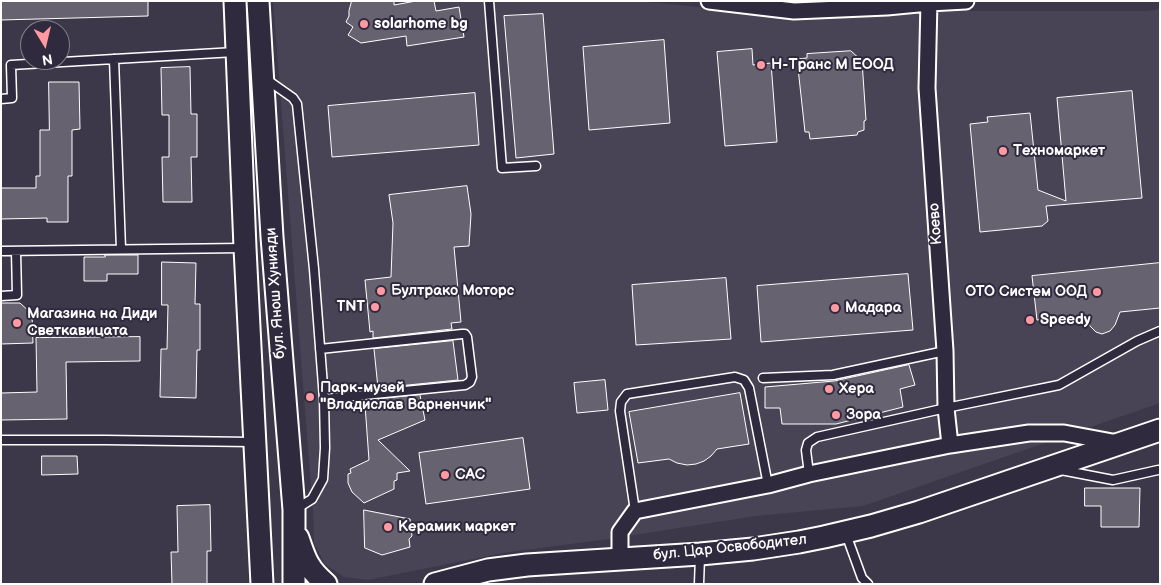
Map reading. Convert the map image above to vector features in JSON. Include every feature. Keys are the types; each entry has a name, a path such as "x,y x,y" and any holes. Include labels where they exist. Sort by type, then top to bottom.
{"street":[{"name":"бул. Янош Хунияди","path":"235,1 262,584"},
{"name":"бул. Янош Хунияди","path":"258,1 272,246 294,518 294,584"},
{"path":"709,1 794,11 966,1"},
{"name":"Коево","path":"929,2 927,88 945,351 946,408 950,445"},
{"name":"бул. Цар Освободител","path":"435,584 488,570 527,565 700,554 799,542 846,532 919,512 1160,430"},
{"path":"620,558 620,532 635,511 768,485 809,474 950,445 1029,433 1064,433 1119,443"},
{"path":"294,518 305,560 315,574 326,584"}],"lane":[{"path":"489,1 502,168 536,166"},
{"path":"1,98 12,98 10,65 238,52"},
{"path":"114,59 121,249"},
{"path":"262,76 293,98 297,104 314,269 324,399 325,448 323,479 312,499 294,518"},
{"path":"1,251 245,248"},
{"path":"1,296 16,295 16,251"},
{"path":"809,474 806,450 808,442 817,437 1059,385 1160,330"},
{"path":"320,349 465,334 467,337 472,378 466,385 324,399"},
{"path":"763,378 833,375 945,351"},
{"path":"635,511 620,411 621,402 628,394 735,377 744,380 749,388 768,485"},
{"path":"1,440 254,442"},
{"path":"1049,467 1113,480 1158,470"},
{"path":"846,532 862,578 868,584"},
{"path":"699,584 700,554"}],"shaded area":[{"path":"273,1 636,1 802,17 922,11 1147,11 1160,9 1160,403 863,506 755,516 609,539 503,553 368,580 344,577 325,564 314,543"}],"building":[{"path":"1,1 148,1 148,16 1,20"},
{"path":"352,1 394,1 394,5 416,1 434,1 436,11 459,7 464,37 407,46 406,36 361,43 348,35 353,27 346,22"},
{"path":"543,14 554,154 516,158 504,16"},
{"path":"664,40 670,123 589,130 583,47"},
{"path":"752,49 753,65 771,63 777,142 725,146 717,52"},
{"path":"851,51 862,61 866,120 864,121 864,130 858,132 857,135 810,139 809,132 805,132 797,59 807,58 807,54"},
{"path":"190,67 191,114 197,114 197,157 191,157 192,202 163,202 162,157 169,157 169,115 162,115 161,68"},
{"path":"49,82 79,82 80,129 72,130 72,176 68,176 68,222 47,222 47,218 1,219 1,188 36,188 36,176 40,176 40,130 49,130"},
{"path":"1132,91 1142,198 1046,206 1048,221 1042,226 980,232 970,124 988,122 987,117 1030,113 1038,190 1066,201 1057,98"},
{"path":"475,93 479,145 332,157 328,106"},
{"path":"467,186 471,214 469,246 454,247 461,322 451,323 452,329 373,338 373,331 370,332 365,280 391,277 393,223 389,195"},
{"path":"105,255 138,255 138,274 107,274 107,281 84,281 84,257 105,257"},
{"path":"162,262 196,263 195,304 200,304 200,350 197,350 196,398 160,397 161,349 167,349 168,305 162,305"},
{"name":"ОТО Систем ООД","path":"1160,263 1160,308 1120,312 1115,325 1110,331 1102,334 1096,332 1090,326 1084,316 1037,320 1032,276"},
{"name":"Мадара","path":"908,274 913,330 761,342 757,286"},
{"path":"726,278 731,339 636,345 632,285"},
{"name":"Магазина на Диди Светкавицата","path":"1,303 20,303 32,314 33,343 1,344"},
{"path":"140,337 140,361 66,362 67,419 1,420 1,393 37,392 36,338"},
{"path":"453,341 458,380 378,388 374,349"},
{"path":"909,365 915,385 900,389 903,407 836,424 782,424 780,408 765,408 765,387 834,381"},
{"path":"605,380 608,410 577,413 574,383"},
{"path":"740,393 749,444 717,449 704,461 696,464 687,465 669,459 638,463 629,412"},
{"path":"420,395 425,420 378,440 410,471 397,473 394,489 364,503 352,492 348,483 348,474 351,473 350,469 369,460 365,405 379,404 379,399"},
{"path":"523,438 530,489 426,504 419,453"},
{"path":"42,456 77,456 78,474 42,475"},
{"path":"1085,488 1140,488 1139,527 1101,527 1101,506 1085,506"},
{"path":"210,505 211,551 207,551 207,584 172,584 171,552 178,552 177,506"},
{"name":"Керамик маркет","path":"364,510 410,519 412,536 409,539 410,547 382,555 365,548"}],"place":[{"name":"solarhome bg","path":"364,24"},
{"name":"Н-Транс М ЕООД","path":"761,65"},
{"name":"Техномаркет","path":"1003,151"},
{"name":"Бултрако Моторс","path":"381,291"},
{"name":"ОТО Систем ООД","path":"1097,292"},
{"name":"TNT","path":"375,307"},
{"name":"Мадара","path":"835,308"},
{"name":"Speedy","path":"1030,320"},
{"name":"Магазина на Диди Светкавицата","path":"17,323"},
{"name":"Хера","path":"829,389"},
{"name":"Парк-музей \"Владислав Варненчик\"","path":"310,397"},
{"name":"Зора","path":"836,415"},
{"name":"САС","path":"445,475"},
{"name":"Керамик маркет","path":"388,527"}]}
